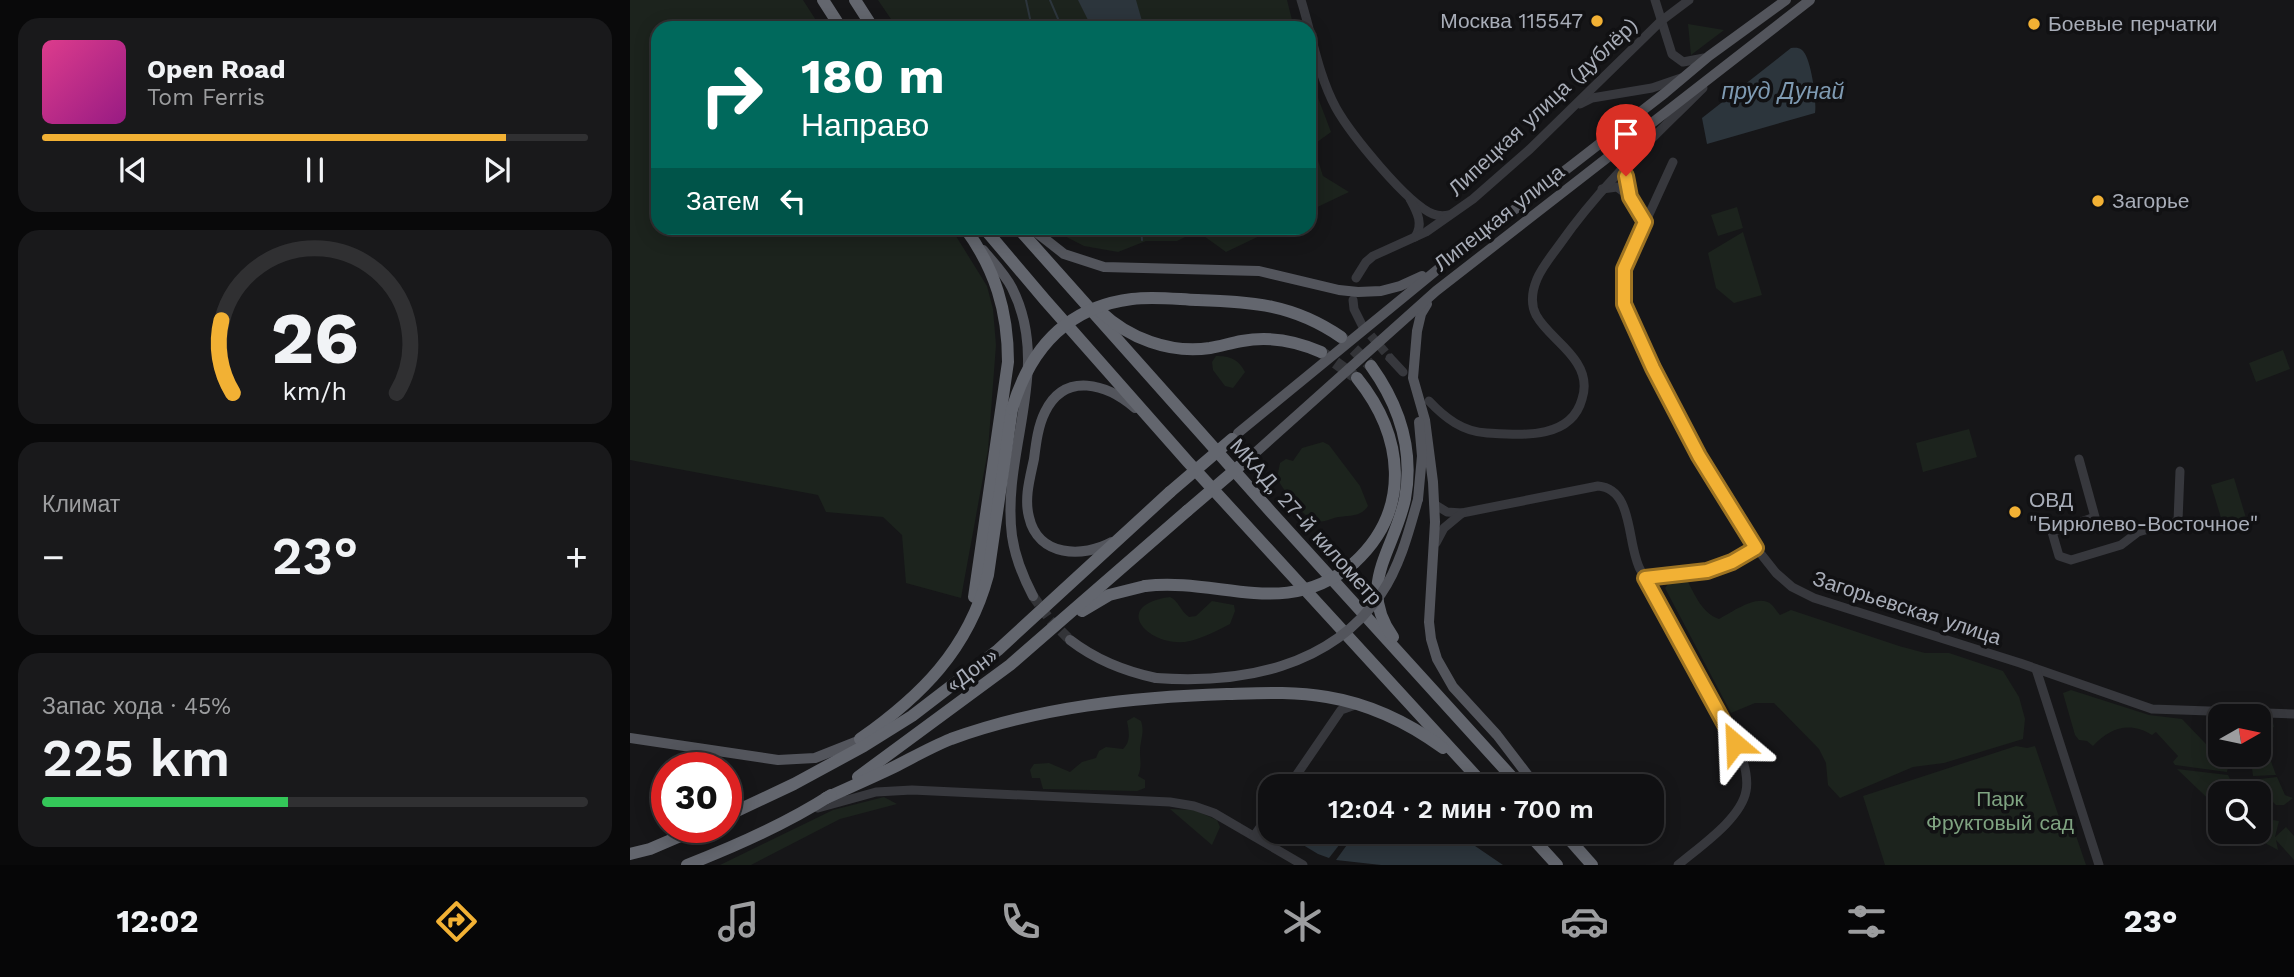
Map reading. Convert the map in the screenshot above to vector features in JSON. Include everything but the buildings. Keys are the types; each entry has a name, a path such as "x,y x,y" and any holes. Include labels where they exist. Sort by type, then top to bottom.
{"highway":[{"path":"823,0 835,21"},
{"path":"855,0 868,21"},
{"path":"952,653 971,609 977,584 1008,362 1005,315 1000,292 992,272 970,235"},
{"path":"990,235 1157,426 1474,774"},
{"path":"1024,235 1041,255 1109,320 1147,340 1190,349 1211,348 1252,339 1278,339 1321,352"},
{"name":"МКАД, 27-й километр","path":"1041,255 1509,774"},
{"path":"799,781 858,741 919,693 968,630 988,575 1012,409 1020,382 1034,357 1062,327 1106,304 1134,298 1197,300 1275,306 1312,319 1341,337"},
{"path":"1371,366 1385,385 1399,417 1408,473 1403,508 1377,578 1376,596 1382,620 1419,675"},
{"path":"1052,629 1109,595 1144,586 1169,585 1284,594 1322,583 1354,563 1371,544 1384,522 1392,499 1395,473 1394,454 1386,424 1376,403 1357,378"},
{"name":"«Дон»","path":"742,808 864,746 912,716 988,658 1118,538 1235,436"},
{"name":"«Дон»","path":"687,865 784,822 826,798 926,728 1010,665 1252,455"},
{"path":"826,798 948,741 995,725 1080,706 1185,695 1275,693 1328,697 1358,704 1422,733 1474,774"},
{"path":"630,854 664,843"},
{"path":"1538,844 1557,865"},
{"path":"1574,844 1592,865"}],"main road":[{"name":"Липецкая улица","path":"1235,436 1443,264 1786,0"},
{"name":"Липецкая улица","path":"1252,455 1436,291 1810,0"},
{"path":"1038,235 1064,254 1090,263 1117,267 1259,271 1358,292 1400,286 1443,264"},
{"path":"974,240 1011,287 1027,331 1029,381 1012,492 1011,522 1016,556 1033,596"},
{"path":"1070,640 1105,662 1128,671 1156,678 1184,679 1256,673 1302,660 1333,642 1356,624 1382,593 1403,548 1418,499 1422,456 1408,375 1421,314 1436,291"},
{"path":"1408,375 1422,406 1429,441 1434,504 1429,622 1437,659 1453,687 1527,774"},
{"path":"1118,538 1088,552 1067,552 1047,544 1032,527 1027,503 1028,490 1036,443 1045,413 1061,393 1080,385 1090,385 1110,391 1131,404 1157,426"},
{"path":"630,738 778,760 815,758 858,741"}],"street":[{"path":"1301,0 1307,21"},
{"path":"1655,0 1672,54 1689,62 1709,57"},
{"name":"Липецкая улица (дублёр)","path":"1356,278 1373,256 1414,239 1453,215 1502,174 1661,21 1689,0"},
{"path":"1316,52 1336,107 1351,131 1408,194 1434,215 1453,215"},
{"path":"1429,401 1442,415 1456,424 1482,433 1520,434 1553,430 1563,426 1577,412 1584,392 1581,371 1570,353 1535,314 1532,296 1538,276 1580,215 1602,189 1725,66"},
{"path":"1562,118 1592,98 1652,88 1685,76"},
{"path":"1633,157 1626,176 1630,197 1645,222"},
{"name":"Загорьевская улица","path":"1673,162 1624,269 1624,304 1693,445 1756,548 1776,573 1793,587 1814,598 2151,709 2294,714"},
{"path":"1602,189 1617,187 1630,197"},
{"path":"1408,194 1420,221 1414,239"},
{"path":"1353,300 1354,309 1362,325"},
{"path":"1391,358 1408,375"},
{"path":"2080,459 2095,517 2052,533 2059,556 2071,560 2121,545 2138,532 2178,520 2180,471"},
{"path":"1434,504 1447,512 1462,513 1593,487 1606,488 1617,496 1626,510 1633,553 1726,722 1740,753 1747,782 1743,800 1732,816 1678,865"},
{"path":"1434,548 1444,528 1462,513"},
{"path":"1645,578 1707,571 1732,562 1756,548"},
{"path":"2036,669 2099,865"},
{"path":"1297,774 1341,710 1346,706 1358,704"},
{"path":"784,822 835,802 876,792 938,790 1170,802 1214,813 1303,865"},
{"path":"1254,836 1258,830"}],"green space":[{"path":"630,0 803,0 816,21 651,21 651,235 955,235 987,286 993,309 996,345 988,450 961,598 906,583 902,535 883,517 826,512 818,495 630,460"},
{"path":"878,0 1287,0 1292,21 892,21"},
{"path":"1688,24 1724,30 1691,55"},
{"path":"1316,93 1331,132 1316,143"},
{"path":"1316,154 1323,176 1349,192 1316,208"},
{"path":"1737,207 1743,228 1718,236 1711,215"},
{"path":"1743,232 1762,295 1734,303 1716,288 1708,253"},
{"path":"1063,235 1189,235 1177,241 1146,241 1118,252 1084,246"},
{"path":"1203,235 1261,235 1226,252"},
{"path":"2283,350 2290,369 2256,382 2249,363"},
{"path":"1216,356 1233,359 1245,372 1233,388 1225,386 1213,370 1212,362"},
{"path":"1969,429 1977,457 1923,472 1916,443"},
{"path":"1323,442 1329,445 1360,486 1368,506 1362,512 1323,521 1312,519 1294,504 1277,478 1280,463 1286,459 1293,461 1302,448"},
{"path":"2234,478 2249,528 2226,534 2211,485"},
{"path":"1687,580 1704,608 1719,619 1753,602 1766,602 1780,615 1791,610 1899,646 1925,653 1949,653 2003,671 2019,697 2025,719 2023,739 1944,763 1913,767 1840,798 1828,785 1826,763 1819,749 1774,703 1755,703 1731,713 1665,588 1669,583"},
{"path":"1170,597 1189,617 1196,616 1212,601 1234,605 1235,611 1230,624 1200,638 1176,642 1162,639 1142,626 1139,617 1141,609 1151,602"},
{"path":"2071,690 2149,715 2182,719 2208,746 2208,767 2228,767 2227,772 2175,765 2173,762 2178,756 2156,732 2152,735 2135,728 2120,728 2093,746 2087,741 2079,740 2075,735 2063,693"},
{"path":"1134,717 1141,721 1142,725 1138,776 1145,780 1145,788 1137,791 1043,789 1040,778 1032,778 1030,770 1034,764 1049,763 1070,772 1082,762 1096,758 1099,751 1106,747 1123,749 1129,733 1127,721"},
{"name":"Парк Фруктовый сад","path":"2016,746 2035,746 2059,817 2072,824 2086,865 1885,865 1863,796"},
{"path":"2272,764 2276,775 2253,776 2252,768 2271,767"},
{"path":"2177,769 2228,775 2231,781 2208,781 2208,799"},
{"path":"2277,777 2285,795 2293,798 2284,805 2276,805 2271,800 2271,781 2251,780"},
{"path":"884,797 897,804 840,819 751,865 720,865 833,810"},
{"path":"1170,809 1194,810 1217,820 1220,827 1212,845"},
{"path":"2279,821 2275,837 2286,827 2294,836 2294,860 2276,840 2278,850 2267,844 2271,844 2271,822"}],"water":[{"path":"1078,0 1136,0 1142,21 1088,21"},
{"name":"пруд Дунай","path":"1791,48 1802,50 1808,61 1815,113 1707,144 1702,118"},
{"path":"1301,844 1340,844 1329,858"},
{"path":"1348,844 1472,844 1503,865 1381,865 1336,860"}],"waterway":[{"path":"1026,0 1030,21"},
{"path":"1050,0 1059,21"},
{"path":"1142,235 1142,240"}],"tunnel":[{"path":"1362,325 1390,358"},
{"path":"1341,337 1371,366"},
{"path":"1321,352 1354,376"},
{"path":"1033,596 1050,620 1070,640"}],"place":[{"name":"Москва 115547","path":"1597,21"},
{"name":"Боевые перчатки","path":"2034,24"},
{"name":"Загорье","path":"2098,201"},
{"name":"ОВД \"Бирюлево-Восточное\"","path":"2015,512"}],"route":[{"path":"1626,176 1630,197 1645,222 1624,269 1624,304 1641,344 1699,456 1756,548 1732,562 1707,571 1645,578 1726,722 1735,743"}]}
